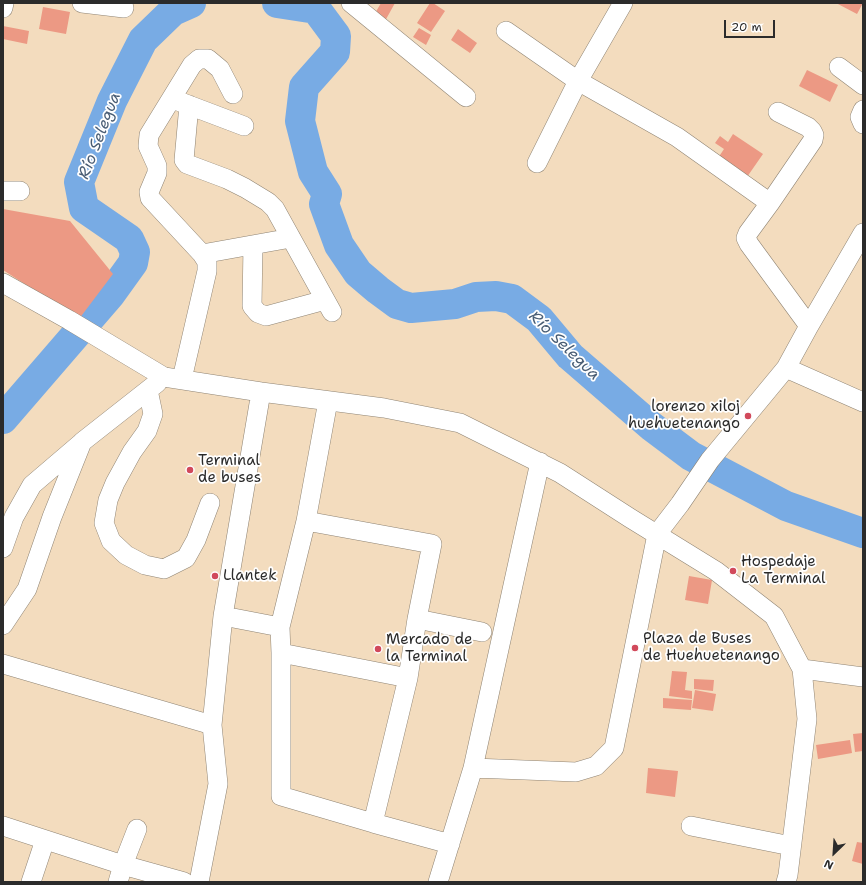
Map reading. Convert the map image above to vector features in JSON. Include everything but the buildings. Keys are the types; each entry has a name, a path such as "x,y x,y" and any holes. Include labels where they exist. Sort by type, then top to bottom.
{"street":[{"path":"3,8 4,3"},
{"path":"82,3 124,8"},
{"path":"351,3 466,97"},
{"path":"537,163 578,81 623,3"},
{"path":"506,31 578,81 677,137 770,203"},
{"path":"3,548 14,517 32,485 82,442 148,390 173,378 207,271 207,262 202,254 150,198 149,192 157,173 157,166 148,146 149,135 192,65 200,59 208,59 220,69 232,94"},
{"path":"839,67 863,85"},
{"path":"172,98 244,126"},
{"path":"189,105 184,160 187,164 233,182 260,196 268,202 274,209 329,306 266,316 258,313 252,306 253,245"},
{"path":"863,110 860,117 863,124"},
{"path":"778,112 808,127 814,135 813,140 746,238 748,244 810,326"},
{"path":"473,768 576,772 596,766 614,748 657,534 680,504 710,460 786,368 863,233"},
{"path":"202,254 291,238"},
{"path":"3,283 91,334 173,378 261,392 384,408 460,423 560,473 716,572 774,616 802,669 807,719 786,882"},
{"path":"786,368 863,402"},
{"path":"148,390 153,414 147,431 132,452 115,483 108,500 104,523 111,542 126,555 145,565 164,569 186,558 196,540 210,503"},
{"path":"200,882 218,784 212,725 224,616 261,392"},
{"path":"328,401 306,521 280,627 281,796 437,842 450,844"},
{"path":"3,625 27,589 52,516 82,442"},
{"path":"438,882 473,768 540,462"},
{"path":"306,521 432,544 417,619 408,678 373,823"},
{"path":"224,616 280,627"},
{"path":"417,619 482,632"},
{"path":"281,652 408,678"},
{"path":"3,664 212,725"},
{"path":"802,669 863,677"},
{"path":"3,826 45,840 120,873 184,882"},
{"path":"691,826 791,846"},
{"path":"120,873 137,830"},
{"path":"31,882 45,840"}],"waterway":[{"name":"Río Selegua","path":"3,419 110,295 133,263 135,252 129,239 84,208 79,182 112,101 143,40 173,11 191,3"},
{"name":"Río Selegua","path":"277,3 316,9 336,36 335,52 304,87 300,121 313,172 327,194 324,204 339,245 358,273 397,304 411,308 455,304 476,297 496,296 512,299 539,319 570,356 651,426 691,456 786,506 863,533"}],"place":[{"name":"lorenzo xiloj huehuetenango","path":"748,416"},
{"name":"Terminal de buses","path":"190,470"},
{"name":"Hospedaje La Terminal","path":"733,571"},
{"name":"Llantek","path":"215,576"},
{"name":"Plaza de Buses de Huehuetenango","path":"635,648"},
{"name":"Mercado de la Terminal","path":"378,649"}]}
